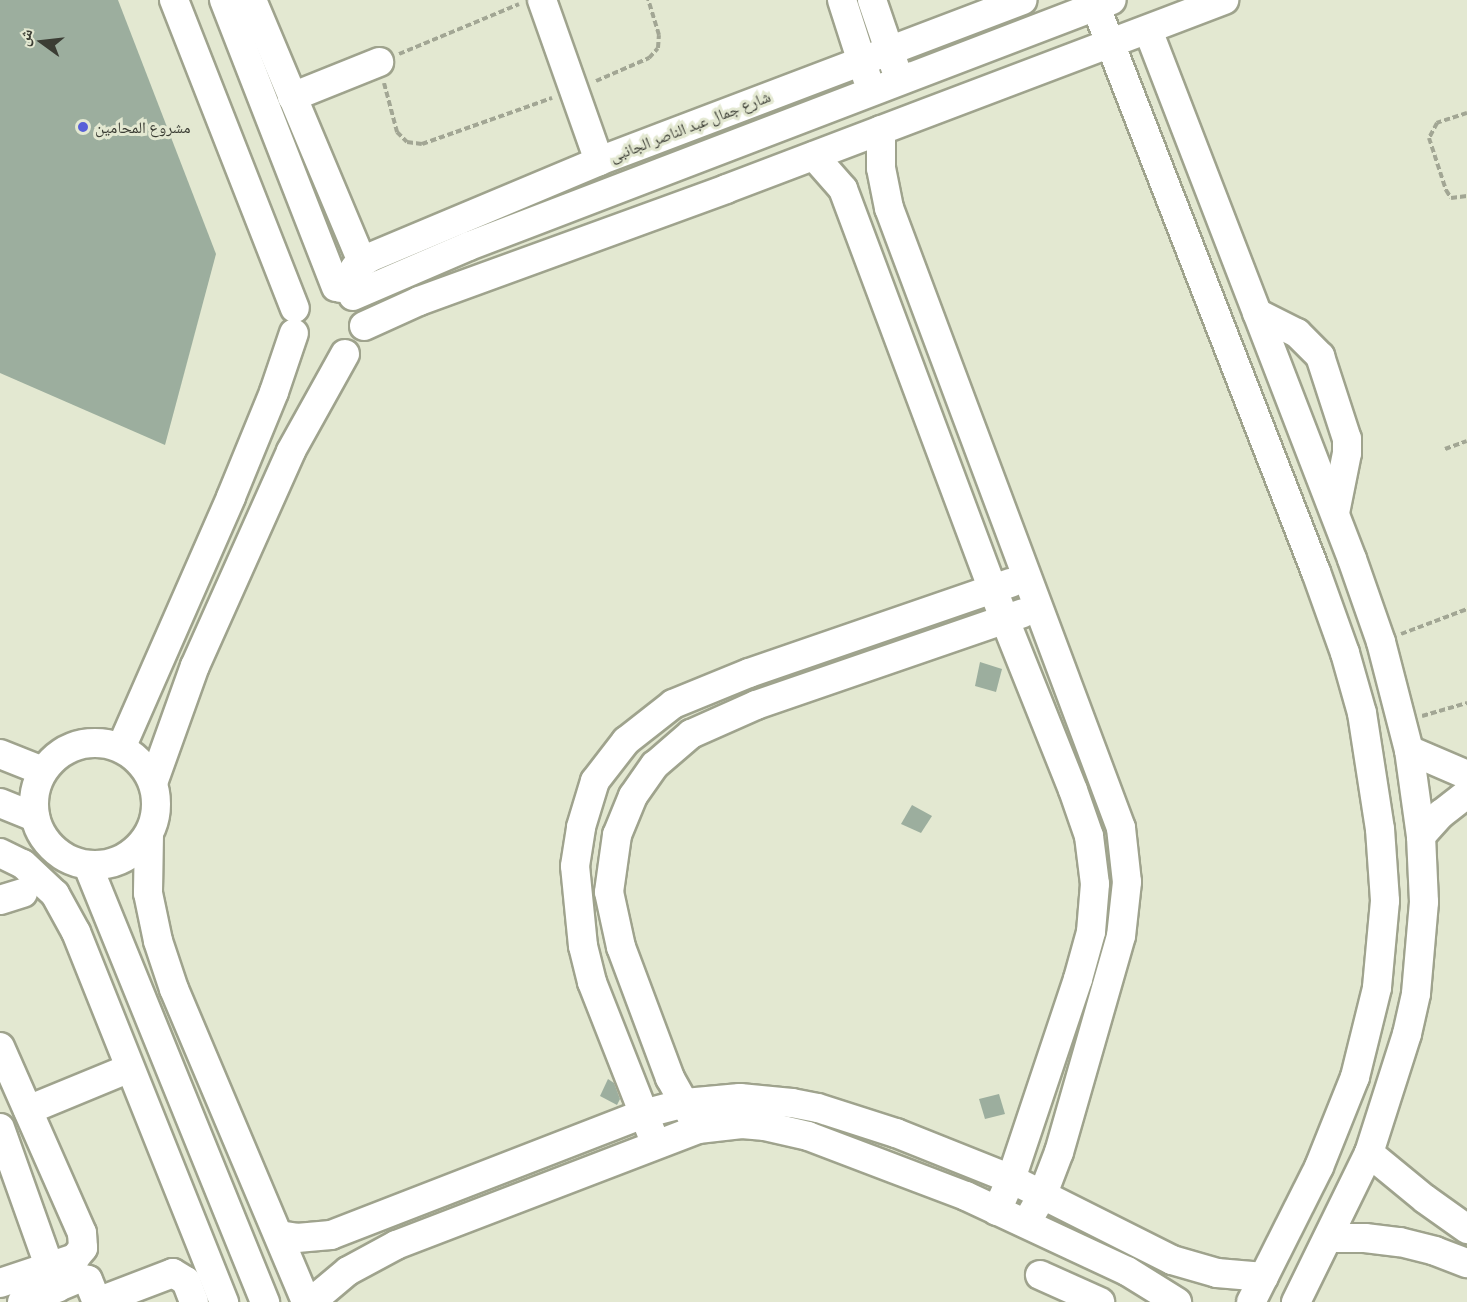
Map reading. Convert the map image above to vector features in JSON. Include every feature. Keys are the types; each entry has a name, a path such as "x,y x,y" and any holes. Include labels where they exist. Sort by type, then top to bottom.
{"street":[{"path":"174,0 294,321 300,344 320,357 345,354"},
{"path":"153,783 195,666 291,452 345,354 354,347 364,326 363,315 343,290 224,0"},
{"path":"252,0 362,262"},
{"path":"542,0 599,161"},
{"path":"842,0 870,91"},
{"path":"872,0 899,80"},
{"name":"شارع جمال عبد الناصر الجانبى","path":"343,290 362,262 599,161 1022,0"},
{"path":"364,326 419,301 814,156 1224,0"},
{"path":"121,748 231,498 274,392 301,298 311,290 343,290 469,246 1104,3 1110,45 1316,572 1345,653 1362,713 1380,829 1385,901 1377,988 1355,1077 1319,1167 1251,1302"},
{"path":"1148,30 1335,513 1381,642 1409,750 1421,836 1424,902 1416,994 1393,1085 1369,1153 1296,1302"},
{"path":"292,97 379,62"},
{"path":"881,130 881,168 889,208 1121,828 1127,882 1120,936 1059,1152 1043,1194 1026,1224"},
{"path":"814,156 843,189 993,590 1077,799 1089,836 1095,884 1091,932 1078,979 1011,1179 997,1211"},
{"path":"1257,313 1297,333 1320,356 1347,439 1347,453 1335,513"},
{"path":"1316,572 1352,559"},
{"path":"657,1145 592,982 583,946 575,866 581,827 595,781 626,741 673,704 749,673 1027,577"},
{"path":"698,1129 670,1078 621,947 609,892 617,836 633,796 655,765 691,734 756,705 1006,618 1040,609"},
{"path":"86,743 104,743 121,748 140,763 153,783 156,800 155,818 149,834 138,849 123,859 106,865 88,866 70,861 54,850 42,835 35,817 35,793 43,771 55,758 70,748 86,743"},
{"path":"1409,750 1467,775"},
{"path":"0,754 43,771"},
{"path":"1421,836 1441,814 1467,794"},
{"path":"0,803 35,817"},
{"path":"149,834 148,893 159,941 174,988 306,1302"},
{"path":"8,862 55,894 76,932 224,1302"},
{"path":"88,866 265,1302"},
{"path":"3,1063 28,1110 82,1233 83,1248 75,1258 22,1302"},
{"path":"28,1110 130,1068"},
{"path":"279,1235 314,1238 348,1230 644,1114 685,1103 749,1099 818,1108 896,1133 1011,1179 1172,1260 1217,1272 1264,1277"},
{"path":"311,1302 348,1271 396,1245 698,1129 742,1124 787,1130 956,1192 1127,1271 1177,1302"},
{"path":"0,1128 53,1277"},
{"path":"1369,1153 1425,1199 1467,1228"},
{"path":"1329,1238 1365,1238 1400,1242 1435,1251 1467,1263"},
{"path":"0,1283 53,1277 80,1278 88,1280 97,1302 173,1273 186,1281 194,1302"},
{"path":"1040,1275 1100,1302"}],"path":[{"path":"528,0 379,62 397,132 407,142 422,144 574,90 649,58 658,48 659,34 648,0"},
{"path":"1467,112 1437,123 1429,138 1446,190 1451,198 1467,196"},
{"path":"1445,449 1467,441"},
{"path":"1381,642 1467,609"},
{"path":"1402,720 1467,703"}],"building":[{"name":"مشروع المحامين","path":"0,0 118,0 216,254 165,445 0,373"},
{"path":"980,662 1002,669 996,692 975,686"},
{"path":"912,805 932,816 921,833 901,824"},
{"path":"608,1079 614,1083 620,1099 617,1105 600,1096"},
{"path":"999,1094 1005,1114 985,1119 979,1099"}],"place":[{"name":"مشروع المحامين","path":"83,127"}]}
